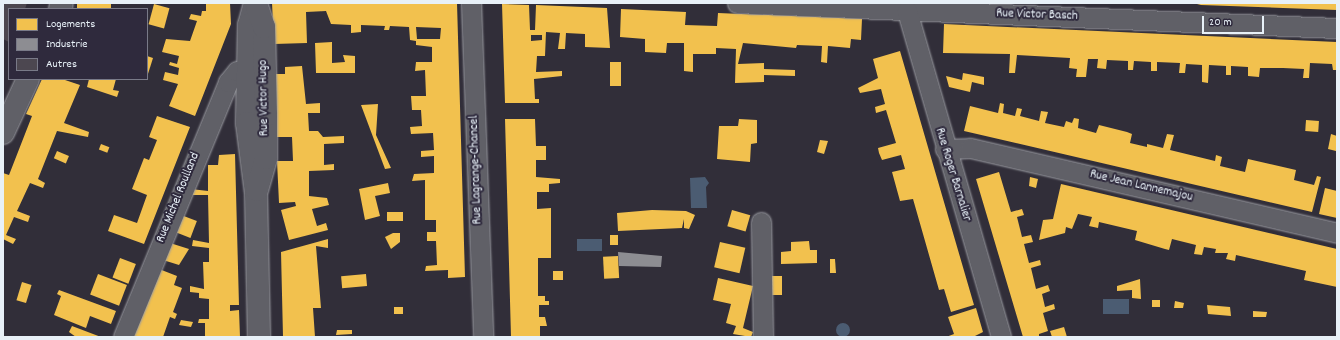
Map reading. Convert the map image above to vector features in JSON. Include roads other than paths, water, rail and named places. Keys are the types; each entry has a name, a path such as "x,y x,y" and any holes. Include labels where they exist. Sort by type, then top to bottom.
{"main road":[{"name":"Rue Victor Hugo","path":"255,3 249,25 247,71 249,159 256,193 259,326 262,337"},
{"name":"Rue Victor Hugo","path":"255,3 264,27 266,84 266,158 256,193"},
{"path":"3,133 28,80"}],"street":[{"name":"Rue Lagrange-Chancel","path":"471,3 483,337"},
{"name":"Rue Victor Basch","path":"737,3 907,12 1337,28"},
{"name":"Rue Roger Barnalier","path":"907,12 945,150 1001,337"},
{"path":"247,71 260,75 266,84"},
{"name":"Rue Michel Roulland","path":"123,337 216,104 231,76 247,71"},
{"name":"Rue Jean Lannemajou","path":"945,150 970,148 1337,233"},
{"path":"761,222 763,337"}],"water":[{"path":"705,177 709,183 706,187 707,208 691,208 690,178"},
{"path":"577,239 602,239 602,251 577,251"},
{"path":"1103,299 1129,299 1129,314 1103,314"},
{"path":"840,323 846,323 850,327 850,333 846,337 840,337 836,333 836,327"}]}
